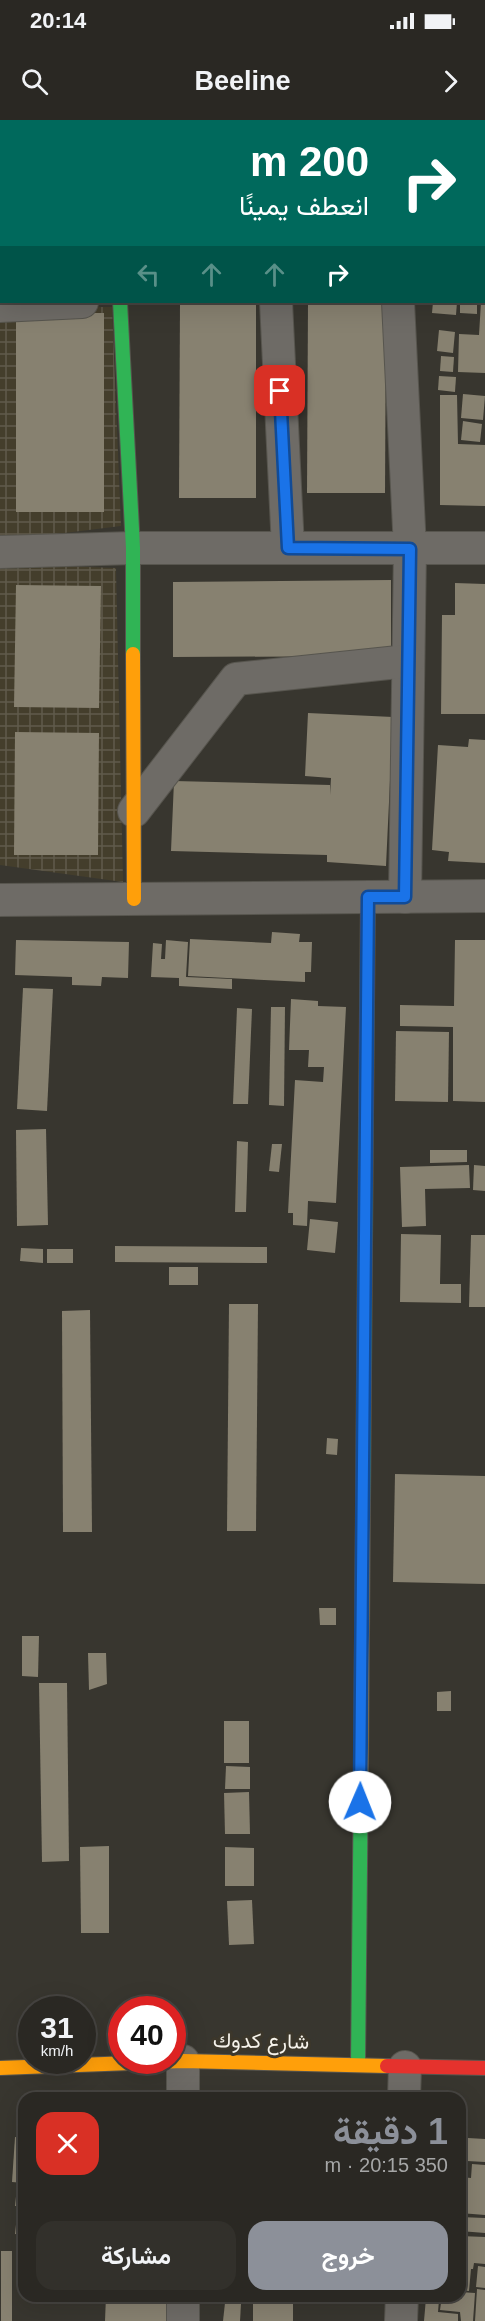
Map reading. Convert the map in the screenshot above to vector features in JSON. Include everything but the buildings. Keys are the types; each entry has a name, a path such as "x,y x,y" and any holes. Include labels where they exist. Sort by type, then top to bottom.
{"street":[{"path":"0,306 53,303"},
{"path":"120,303 133,548 134,898"},
{"path":"276,303 288,548"},
{"path":"398,303 410,549 405,897"},
{"path":"0,552 133,548 485,548"},
{"path":"134,811 236,679 408,661"},
{"path":"0,900 485,896"},
{"path":"358,2064 368,897"},
{"name":"شارع كدوك","path":"186,2061 485,2068"},
{"name":"شارع كدوك","path":"0,2068 108,2064"},
{"path":"404,2092 405,2067"},
{"path":"183,2074 183,2092"},
{"path":"183,2302 183,2321"},
{"path":"401,2321 402,2302"}],"shaded area":[{"path":"0,307 112,307 121,526 0,541"},
{"path":"0,564 116,568 123,882 0,865"}],"traffic: fast":[{"path":"120,303 133,548 133,654"},
{"path":"363,1503 366,1117"},
{"path":"358,2064 361,1769"}],"traffic: slow":[{"path":"133,654 134,899"},
{"path":"361,1769 363,1503"},
{"path":"0,2068 183,2061 387,2066"}],"traffic: jam":[{"path":"366,1117 368,897"},
{"path":"387,2066 485,2068"}],"route":[{"path":"280,391 288,548 410,549 405,897 368,897 360,1802"}]}
